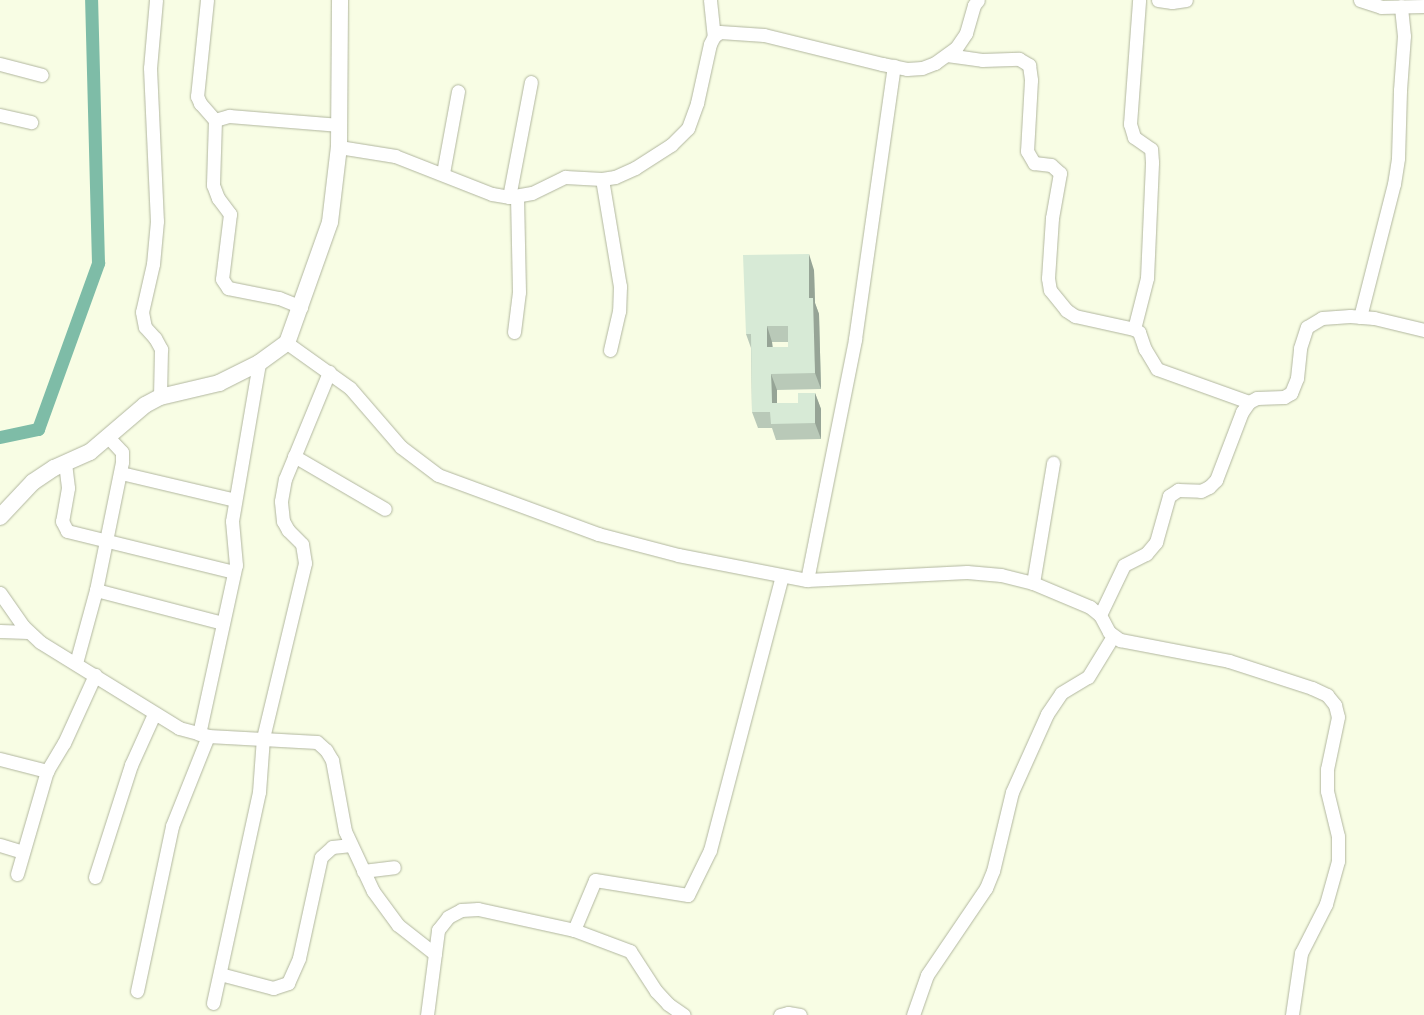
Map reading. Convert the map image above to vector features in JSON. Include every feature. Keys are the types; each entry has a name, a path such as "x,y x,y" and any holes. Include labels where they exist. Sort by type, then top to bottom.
{"street":[{"path":"156,0 150,68 157,221 153,264 142,312 145,327 155,338 161,349 160,397"},
{"path":"207,0 197,96 200,104 215,120 213,185 218,198 230,214 231,222 222,273 224,285 235,290 279,298 301,308"},
{"path":"0,517 33,482 64,463 90,452 109,438 144,406 160,397 219,383 259,363 287,343 301,308 330,222 339,147 340,125 340,0"},
{"path":"339,147 395,156 443,173 492,194 513,197 565,178 602,179 615,177 636,168 671,145 688,128 714,36 710,0"},
{"path":"1134,330 1147,278 1152,162 1151,149 1134,137 1130,124 1139,0"},
{"path":"1158,0 1172,2 1186,0"},
{"path":"1360,0 1381,7 1424,6"},
{"path":"714,36 720,32 730,31 764,35 894,66 922,68 947,55 966,33 974,2"},
{"path":"1360,317 1394,184 1398,158 1400,90 1404,36 1401,6"},
{"path":"947,55 982,60 1018,59 1029,65 1031,80 1027,151 1034,163 1051,165 1060,173 1052,218 1048,278 1050,290 1066,310 1075,316 1139,332 1145,349 1157,369 1249,402"},
{"path":"0,64 42,75"},
{"path":"807,580 855,339 894,66"},
{"path":"514,332 519,292 513,197 531,82"},
{"path":"443,173 458,91"},
{"path":"0,115 31,122"},
{"path":"215,120 229,116 340,125"},
{"path":"602,179 620,286 619,311 610,350"},
{"path":"1100,615 1124,565 1146,554 1156,542 1169,496 1178,490 1201,491 1209,487 1216,480 1249,402 1257,398 1284,397 1291,393 1297,378 1303,336 1307,327 1313,321 1336,316 1360,317 1424,330"},
{"path":"287,343 350,388 401,447 438,476 598,534 678,555 807,580 967,572 1001,575 1033,583 1082,603 1100,615 1113,636 1120,640 1229,661 1312,688 1327,695 1335,705 1338,717 1327,769 1327,790 1338,836 1338,861 1326,904 1301,953 1292,1015"},
{"path":"137,991 172,826 203,735 223,623 234,572 236,551 231,529 259,363"},
{"path":"213,1003 259,792 263,738 305,563 302,544 288,530 281,512 285,478 329,372"},
{"path":"76,663 96,590 120,472 122,452 109,438"},
{"path":"294,456 385,509"},
{"path":"64,463 68,488 62,521 64,527 73,533 234,572"},
{"path":"1033,583 1053,463"},
{"path":"120,472 235,500"},
{"path":"574,930 595,880 688,896 710,850 782,576"},
{"path":"96,590 223,623"},
{"path":"0,593 28,632 154,714 179,728 203,735 304,739 317,742 326,750 332,760 344,831 381,906 398,925 435,954"},
{"path":"0,631 28,632"},
{"path":"913,1015 927,975 941,951 986,888 993,871 1012,792 1047,714 1061,693 1088,677 1113,636"},
{"path":"17,874 47,772 64,743 95,675"},
{"path":"95,877 131,766 154,714"},
{"path":"0,759 47,772"},
{"path":"0,845 23,852"},
{"path":"220,974 273,988 288,983 299,958 321,857 332,847 351,845"},
{"path":"364,871 394,867"},
{"path":"427,1015 438,930 448,917 461,910 478,909 574,930 630,951 656,991 668,1004 684,1015"},
{"path":"780,1015 788,1013 800,1015"}],"building":[{"path":"809,254 809,298 813,298 815,373 771,374 772,403 798,403 798,393 815,393 815,423 771,424 770,412 752,412 751,334 746,334 743,255","holes":["767,326 788,326 788,347 767,347"]}],"waterway":[{"path":"0,437 38,429 98,263 91,0"}]}
